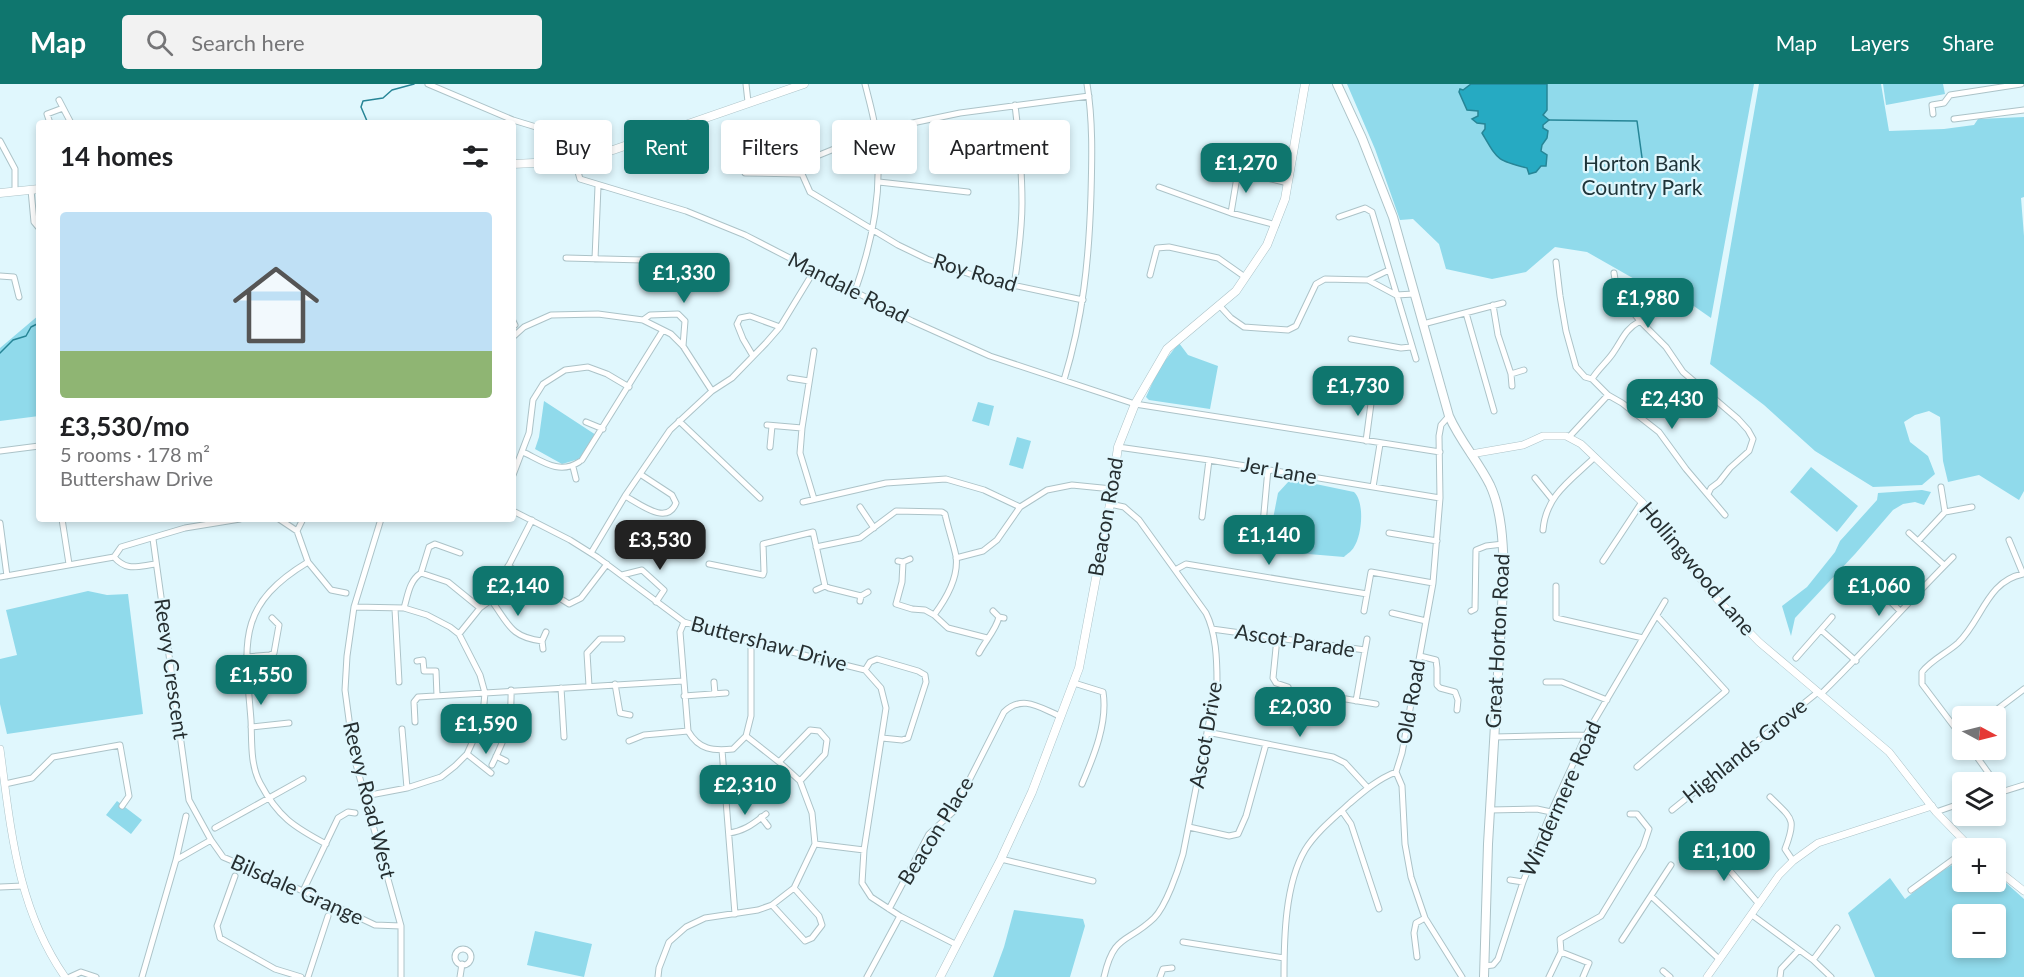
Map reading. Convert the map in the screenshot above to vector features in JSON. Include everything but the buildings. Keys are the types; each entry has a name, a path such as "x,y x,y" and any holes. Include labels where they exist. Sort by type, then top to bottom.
{"main road":[{"path":"612,150 804,84"},
{"name":"Beacon Road","path":"940,977 1001,859 1032,792 1074,683 1079,668 1110,504 1118,447 1135,404 1167,349 1236,291 1267,245 1285,199 1305,84"},
{"name":"Great Horton Road","path":"1337,84 1394,217 1449,416 1490,486 1496,501 1503,544 1504,572 1490,810 1484,977"},
{"path":"516,164 534,163"},
{"path":"0,193 35,189"}],"street":[{"path":"428,84 513,120"},
{"path":"746,84 748,102"},
{"path":"865,84 873,120"},
{"path":"1064,380 1075,342 1088,268 1092,174 1087,84"},
{"path":"1933,114 1932,105 1944,103 1950,96 2021,84"},
{"path":"917,123 960,113 1089,96"},
{"path":"58,100 69,120"},
{"path":"1014,286 1022,203 1016,105"},
{"path":"49,120 47,114 63,108"},
{"path":"1954,119 2024,110"},
{"path":"516,121 534,126"},
{"path":"0,141 15,169 15,191"},
{"path":"1231,213 1238,171 1288,183"},
{"name":"Mandale Road","path":"579,174 580,179 598,186 686,211 745,235 912,321 990,356 1135,404 1440,453"},
{"name":"Roy Road","path":"801,174 810,192 898,245 927,259 984,279 1083,300"},
{"path":"855,291 874,229 879,174"},
{"path":"879,182 968,192"},
{"path":"594,259 598,186"},
{"path":"1159,187 1231,213 1276,225"},
{"path":"35,189 34,222 36,224"},
{"path":"1339,217 1365,208 1372,212 1416,359"},
{"path":"1150,275 1157,248 1169,247 1218,258 1245,277"},
{"path":"566,258 643,260"},
{"path":"1556,262 1569,347 1576,367 1585,377 1592,379 1608,394 1659,432 1686,469 1725,515"},
{"path":"1219,305 1231,318 1244,327 1288,330 1296,326 1316,284 1325,279 1368,280 1389,270"},
{"path":"591,553 625,496 670,430 712,391 732,378 780,327 814,271"},
{"path":"1614,273 1617,292 1640,321 1666,346 1683,372 1738,419 1753,439 1749,451 1730,468 1708,494"},
{"path":"0,276 14,277 19,297"},
{"path":"1368,280 1396,295 1414,294"},
{"path":"1423,324 1503,303"},
{"path":"1493,305 1498,335 1511,374 1512,386"},
{"path":"1466,313 1494,411"},
{"path":"516,334 524,327 551,315 598,314 644,320 671,334 683,346 712,391"},
{"path":"644,320 650,315 678,314 685,321 683,346"},
{"path":"753,356 737,324 740,318 750,316 780,327"},
{"path":"1592,379 1598,369 1614,353 1620,339 1631,326 1640,321"},
{"path":"523,452 548,465 565,469 581,461 663,330"},
{"path":"1351,339 1401,348 1411,347"},
{"path":"814,351 802,428 800,458 814,500"},
{"path":"516,468 529,433 533,400 543,384 565,370 588,367 607,374 629,387"},
{"path":"1511,374 1524,370"},
{"path":"790,378 809,381"},
{"path":"1471,454 1523,445 1543,436 1569,437 1608,394"},
{"path":"1366,441 1372,396"},
{"name":"Old Road","path":"1449,416 1441,425 1440,498 1432,582 1402,753 1396,772 1402,786 1405,844 1411,878 1425,918 1462,977"},
{"path":"680,421 760,498"},
{"path":"586,422 603,429"},
{"path":"770,447 770,426 802,428"},
{"name":"Hollingwood Lane","path":"1569,437 1581,444 1642,502 1714,596 1759,642 1889,752 1934,809 1961,838"},
{"path":"1372,487 1380,444"},
{"path":"0,450 36,446"},
{"name":"Jer Lane","path":"1118,447 1440,498"},
{"path":"1544,530 1545,515 1552,499 1594,457"},
{"path":"1202,518 1209,460"},
{"path":"573,466 576,479"},
{"path":"1262,535 1268,469"},
{"path":"625,496 659,514 669,513 674,508 676,503 672,495 640,474"},
{"path":"1535,478 1552,499"},
{"path":"802,502 886,483 946,479 984,490 1020,507"},
{"path":"956,558 983,551 997,540 1020,507 1032,498 1059,486 1112,489"},
{"path":"1941,487 1945,512"},
{"path":"1603,561 1642,502"},
{"name":"Ascot Drive","path":"1104,977 1113,948 1152,920 1158,913 1177,874 1189,826 1217,682 1212,629 1206,613 1131,512 1124,507 1110,504"},
{"path":"860,507 874,528"},
{"path":"1918,541 1945,512 1972,507"},
{"path":"816,547 860,538 889,514 896,511 942,512 945,514 956,558 947,597 934,615"},
{"name":"Buttershaw Drive","path":"516,512 591,553 684,622 751,642 865,670 881,688 886,708 864,850 862,883 872,897 889,909 957,945"},
{"path":"459,634 480,608 490,600 532,520"},
{"path":"62,522 69,564"},
{"path":"0,577 114,557 121,547 209,522"},
{"path":"284,522 297,531 308,562 331,590 346,593"},
{"path":"297,531 302,522"},
{"name":"Reevy Road West","path":"380,522 354,607 345,690 354,757 401,926 401,977"},
{"path":"0,523 7,576"},
{"path":"710,564 763,575 764,544 813,532 825,586"},
{"path":"1389,533 1437,541"},
{"path":"1909,533 1944,565"},
{"name":"Reevy Crescent","path":"153,539 189,800"},
{"path":"1952,723 1922,684 1922,672 1959,642 1996,588 2012,575 2023,575 2009,540"},
{"path":"404,608 411,584 421,573 429,547 435,544 460,553"},
{"path":"1471,611 1475,609 1476,550 1485,546 1503,544"},
{"name":"Highlands Grove","path":"1672,810 1820,693 1856,661 1953,556"},
{"path":"114,557 121,565 130,567 156,564"},
{"path":"910,559 901,561 902,582 896,604 934,615 948,628 987,638"},
{"path":"308,562 282,580 260,603 254,614 246,657 254,770 268,798 292,825 326,844"},
{"path":"508,566 569,604 581,598 607,564"},
{"path":"1175,570 1186,564 1367,594"},
{"path":"622,575 642,570 664,590 656,602"},
{"path":"1364,610 1371,572 1432,582"},
{"path":"421,573 448,582 480,608"},
{"path":"448,582 452,575"},
{"path":"1874,585 1880,577"},
{"path":"1865,584 1874,585 1900,611"},
{"path":"816,590 825,586 860,599 868,592"},
{"path":"1556,586 1556,618 1643,638"},
{"path":"490,600 516,634 524,639 542,640"},
{"name":"Windermere Road","path":"1484,966 1493,965 1498,959 1523,882 1551,812 1586,735 1665,601"},
{"path":"354,607 404,608 427,615 459,634 480,675 485,693 483,714 467,754 441,777 407,788 365,796"},
{"path":"395,609 399,682"},
{"path":"979,653 1001,618 993,611"},
{"path":"1392,613 1426,621"},
{"path":"1637,767 1726,691 1657,616"},
{"path":"1796,658 1832,617"},
{"path":"246,657 274,653 279,625 272,618"},
{"path":"684,622 680,632 688,731 692,739 713,751 733,749 746,736 751,716 751,642"},
{"name":"Ascot Parade","path":"1212,629 1365,650 1356,701"},
{"path":"1821,630 1856,661"},
{"path":"543,649 542,640 546,632"},
{"path":"1277,638 1273,678 1276,683 1288,687"},
{"path":"590,686 587,652 600,639 622,639"},
{"path":"1365,650 1367,639"},
{"path":"1420,656 1434,659 1437,662 1437,685 1455,692 1458,700 1457,710"},
{"path":"865,670 870,662 876,659 925,675 926,682 908,738 902,740 882,738"},
{"path":"417,661 423,660 424,670 436,671 443,665"},
{"path":"436,671 437,696"},
{"path":"415,722 414,702 418,697 683,681"},
{"path":"714,682 715,694"},
{"path":"1546,682 1562,682 1607,700"},
{"path":"1074,683 1103,692 1105,707 1093,760 1082,784"},
{"path":"615,684 620,713 630,715"},
{"path":"561,688 564,736"},
{"path":"2001,706 2024,689"},
{"path":"492,765 508,731 512,710 511,690"},
{"path":"684,696 726,693"},
{"path":"1316,694 1376,704"},
{"name":"Beacon Place","path":"889,909 929,834 953,812 1004,712 1011,705 1027,702 1060,716"},
{"path":"251,727 289,723"},
{"path":"402,729 407,788"},
{"path":"779,762 810,730 819,731 827,740 825,754 800,781"},
{"path":"629,741 644,735 688,731"},
{"path":"1208,732 1339,760 1357,774 1368,788"},
{"path":"1494,736 1586,735"},
{"path":"658,977 669,942 686,927 705,918 758,910 772,905 794,888 815,844 812,813 800,781 746,736"},
{"path":"1189,826 1229,836 1238,834 1246,816 1266,744"},
{"path":"5,784 32,778 53,757 120,745 129,796 122,806"},
{"path":"0,749 12,836 23,886 38,931 49,954 65,977"},
{"path":"722,750 735,914"},
{"path":"467,754 491,773"},
{"path":"496,756 506,761"},
{"path":"1284,977 1286,923 1297,866 1306,849 1342,811 1368,788 1385,776 1396,772"},
{"path":"215,828 303,779"},
{"path":"2006,791 2024,785"},
{"path":"1770,797 1791,819 1793,826 1785,849 1793,861"},
{"name":"Bilsdale Grange","path":"189,800 223,857 375,925 401,926"},
{"path":"1707,977 1779,875 1793,861 1818,843 1952,805"},
{"path":"1490,810 1537,809 1551,812"},
{"path":"1342,811 1351,824 1379,909"},
{"path":"303,891 338,818 348,812 355,813"},
{"path":"1549,977 1561,952 1560,939 1600,916 1643,847 1649,829 1637,814 1630,814"},
{"path":"142,977 176,860 186,816"},
{"path":"729,833 740,832 764,816 768,826"},
{"path":"176,860 211,840"},
{"path":"1723,842 1731,872 1759,904"},
{"path":"815,844 864,850"},
{"path":"1001,859 1093,881"},
{"path":"1911,890 1952,860"},
{"path":"1622,940 1671,865"},
{"path":"235,876 217,927 220,938 275,969 301,977"},
{"path":"2006,877 2024,891"},
{"path":"1510,880 1523,882"},
{"path":"0,887 23,886"},
{"path":"772,905 797,934 805,940 812,938 822,925 819,916 794,888"},
{"path":"1651,896 1719,959"},
{"path":"1752,915 1813,960 1831,977"},
{"path":"308,977 327,916"},
{"path":"867,977 900,916"},
{"path":"1417,957 1414,933 1416,923 1425,918"},
{"path":"1813,960 1837,928"},
{"path":"1183,942 1284,958"},
{"path":"1780,977 1781,969 1798,951"},
{"path":"1561,952 1589,963 1583,977"},
{"path":"460,977 462,964"},
{"path":"1154,969 1172,968"},
{"path":"1160,977 1162,969"},
{"path":"1663,971 1670,977"},
{"path":"70,977 81,972 96,977"}],"green space":[{"name":"Horton Bank Country Park","path":"1347,84 1754,84 1711,318 1688,302 1666,297 1587,252 1555,247 1526,272 1492,279 1446,269 1439,244 1413,219 1400,220 1375,149"},
{"path":"1759,84 1881,84 1889,131 1944,129 1974,125 1978,119 2024,117 2024,197 2021,198 2024,236 2024,491 2019,500 1979,475 1948,482 1943,461 1940,417 1929,411 1915,415 1904,422 1910,442 1928,456 1935,474 1922,485 1873,487 1815,451 1764,405 1710,364"},
{"path":"1883,84 1943,84 1945,94 1886,105"},
{"path":"36,318 36,416 0,421 0,348"},
{"path":"1179,343 1188,355 1218,366 1210,409 1149,400 1146,397 1159,368"},
{"path":"544,401 596,435 579,459 562,464 535,449"},
{"path":"978,402 994,406 989,426 972,421"},
{"path":"1017,437 1031,441 1023,469 1009,465"},
{"path":"1811,467 1858,506 1837,532 1790,492"},
{"path":"1289,481 1306,482 1354,492 1360,503 1361,511 1359,535 1353,548 1344,557 1285,552 1273,543 1271,529 1278,493"},
{"path":"1922,490 1931,492 1924,505 1915,502 1903,504 1893,510 1795,618 1791,636 1782,606 1807,587 1835,552 1840,541 1877,500 1878,493"},
{"path":"88,591 107,595 128,594 143,714 7,734 0,704 0,659 17,655 6,610"},
{"path":"117,801 142,820 131,834 106,815"},
{"path":"1952,865 1952,892 2006,892 2006,883 2024,899 2024,977 1875,977 1848,913 1890,878 1905,899"},
{"path":"1014,910 1083,919 1085,926 1070,977 993,977"},
{"path":"535,931 592,944 584,977 527,965"}],"shaded area":[{"path":"1471,84 1547,84 1547,110 1543,115 1549,120 1543,125 1543,128 1548,131 1541,151 1547,155 1546,166 1541,166 1536,172 1529,174 1527,168 1503,161 1495,154 1482,133 1485,124 1477,123 1472,119 1478,116 1478,111 1467,110 1459,92 1460,89 1463,90"}],"waterway":[{"path":"367,120 361,107 363,101 383,98 392,90 414,84"},
{"path":"1549,120 1637,121 1643,165"},
{"path":"0,353 13,340 26,336 31,327 36,324"}]}
